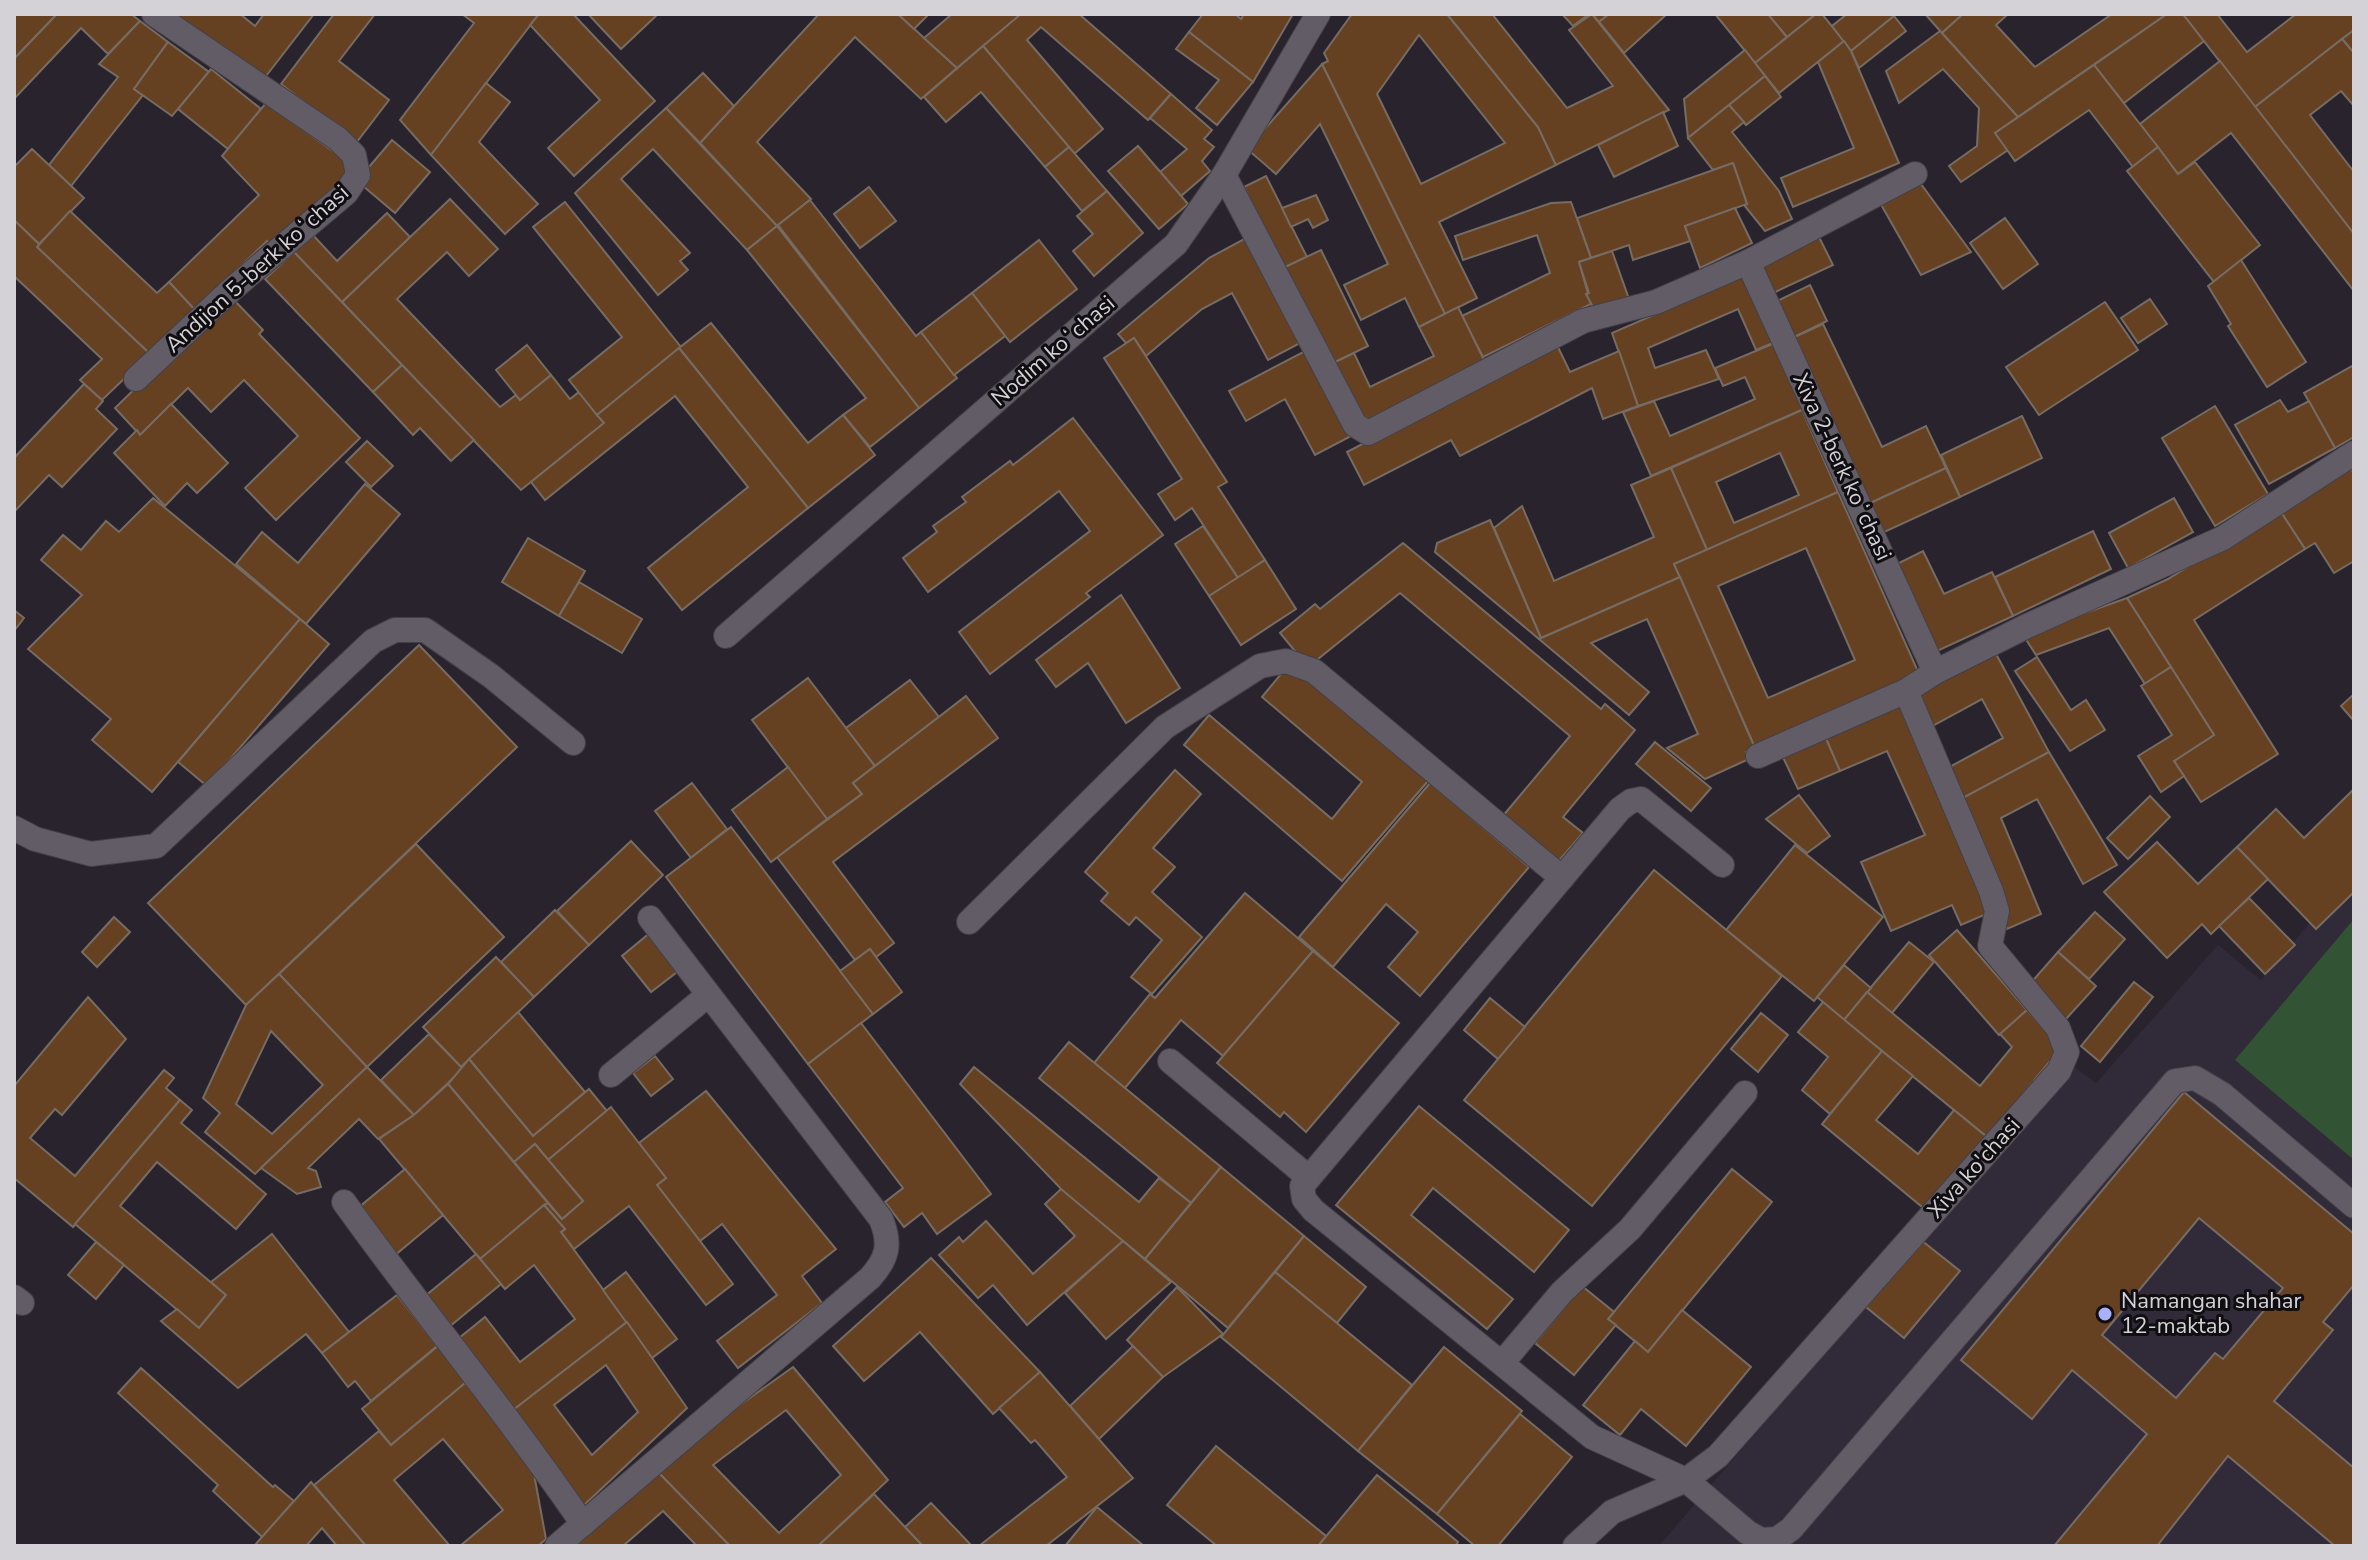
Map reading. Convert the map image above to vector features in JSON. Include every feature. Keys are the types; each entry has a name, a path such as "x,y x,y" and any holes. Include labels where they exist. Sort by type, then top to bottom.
{"street":[{"name":"Аndijon 5-berk koʻchasi","path":"136,379 231,290 346,193 358,175 354,155 338,139 154,14"},
{"name":"Nodim koʻchasi","path":"726,636 1176,244 1224,175 1318,14"},
{"path":"1224,175 1355,425 1368,433 1583,321 1656,302 1748,262 1915,174"},
{"name":"Xiva 2-berk koʻchasi","path":"1748,262 1935,672"},
{"path":"1758,756 1906,691 1935,672 2027,626 2223,538 2354,453"},
{"path":"14,828 35,839 91,854 156,846 373,641 395,630 425,630 491,676 573,743"},
{"path":"969,922 1165,727 1260,666 1286,661 1314,671 1562,878"},
{"name":"Xiva ko'chasi","path":"1575,1546 1612,1512 1686,1480 1728,1445 2059,1071 2067,1052 2058,1028 1997,960 1990,946 1997,911 1991,891 1906,691"},
{"path":"1722,865 1641,799 1631,801 1620,809 1302,1186 1304,1199 1313,1210 1592,1437 1686,1480 1747,1532 1761,1540 1777,1539 1791,1529 2158,1096 2175,1081 2195,1078 2222,1094 2354,1206"},
{"path":"557,1546 870,1278 885,1261 889,1239 881,1219 650,918"},
{"path":"611,1075 708,995"},
{"path":"1170,1061 1308,1177"},
{"path":"1502,1363 1562,1292 1630,1229 1745,1093"},
{"path":"344,1202 424,1314 541,1463 583,1524"}],"shaded area":[{"name":"Namangan shahar 12-maktab","path":"2354,871 2354,1546 1659,1546 2070,1064 2096,1083 2218,945 2261,980"}],"green space":[{"path":"2354,919 2354,1160 2235,1060"}],"building":[{"path":"14,14 57,14 14,59"},
{"path":"57,14 131,14 140,21 108,54 81,28 14,99 14,59"},
{"path":"170,14 240,14 255,26 264,14 314,14 263,80"},
{"path":"334,14 375,14 339,61 389,100 356,143 281,84"},
{"path":"462,14 539,14 431,155 400,120 474,23"},
{"path":"539,14 573,14 655,101 574,176 548,148 600,100 530,25"},
{"path":"588,14 658,14 621,49"},
{"path":"819,14 898,14 957,68 921,99 855,37 757,142 811,199 777,226 700,143"},
{"path":"898,14 929,14 914,29"},
{"path":"952,14 1021,14 957,68 924,38"},
{"path":"1021,14 1079,14 1171,94 1148,120 1041,27 1027,40 1103,129 1074,154 983,46"},
{"path":"1203,14 1235,14 1241,19 1244,14 1293,14 1253,82 1189,32"},
{"path":"1352,14 1447,14 1538,127 1556,165 1439,222 1477,298 1445,314 1322,64 1328,61 1324,53","holes":["1419,35 1505,143 1421,184 1377,94"]},
{"path":"1447,14 1492,14 1567,108 1613,86 1569,30 1592,14 1669,110 1556,165 1538,127"},
{"path":"1562,14 1589,14 1573,26"},
{"path":"1592,14 1609,14 1599,22"},
{"path":"1609,14 1667,14 1624,53 1599,22"},
{"path":"1715,14 1768,14 1787,37 1755,63"},
{"path":"1768,14 1816,14 1787,37"},
{"path":"1816,14 1822,14 1844,41 1779,93 1755,63"},
{"path":"1847,14 1894,16 1851,51 1832,26"},
{"path":"1925,14 1963,14 1942,33"},
{"path":"1963,14 2008,14 1996,25 2035,67 2112,14 2167,14 2018,117 1942,33"},
{"path":"2167,14 2183,14 2204,41 2124,103 2094,65"},
{"path":"2183,14 2217,14 2247,52 2296,14 2354,14 2354,30 2255,107"},
{"path":"1894,16 1906,31 1859,68 1851,51"},
{"path":"140,21 168,42 134,89 143,95 71,186 49,165 118,77 99,64"},
{"path":"2354,30 2354,53 2342,39"},
{"path":"1940,31 2018,117 1995,133 2008,150 1961,182 1949,166 1977,146 1979,108 1943,69 1899,103 1886,71"},
{"path":"1189,32 1253,82 1217,125 1196,108 1219,80 1176,49"},
{"path":"2342,39 2354,53 2354,106 2341,91 2310,115 2354,172 2354,234 2255,107"},
{"path":"1844,41 1899,163 1793,207 1781,178 1854,148 1818,62"},
{"path":"168,42 209,72 172,116 134,89"},
{"path":"983,46 1069,147 1045,167 981,92 946,122 924,97"},
{"path":"1745,50 1765,76 1688,138 1684,99"},
{"path":"2220,61 2354,234 2354,291 2231,133 2178,174 2140,124"},
{"path":"1322,64 1445,314 1419,327 1405,298 1361,320 1344,285 1388,264 1320,124 1276,174 1247,149"},
{"path":"2094,65 2158,147 2133,167 2089,110 2015,161 1995,133"},
{"path":"211,69 261,109 228,149 178,109"},
{"path":"703,73 734,106 700,143 666,108"},
{"path":"1765,76 1781,97 1746,125 1729,105"},
{"path":"486,83 510,102 479,142 538,204 505,234 431,155"},
{"path":"1171,94 1212,130 1204,139 1214,147 1202,161 1210,171 1181,196 1160,172 1187,149 1150,118"},
{"path":"266,103 355,167 273,247 267,241 195,310 169,282 259,195 222,156"},
{"path":"1729,105 1744,122 1732,132 1779,191 1792,219 1765,231 1744,205 1747,204 1733,163 1713,170 1688,138"},
{"path":"666,108 777,226 747,250 653,149 621,179 690,253 680,261 688,270 658,295 575,193"},
{"path":"1663,112 1678,146 1614,177 1598,145"},
{"path":"392,140 430,172 395,213 357,181"},
{"path":"1138,146 1188,204 1159,229 1108,171"},
{"path":"1069,147 1107,191 1082,211 1045,167"},
{"path":"2158,147 2178,174 2195,162 2260,245 2214,282 2127,171"},
{"path":"32,149 84,198 39,244 14,220 14,167"},
{"path":"1733,163 1747,204 1685,226 1690,241 1633,260 1629,245 1591,258 1577,218"},
{"path":"1266,176 1307,257 1283,268 1244,187"},
{"path":"1921,184 1971,252 1921,275 1879,201"},
{"path":"869,187 896,221 860,248 834,214"},
{"path":"1107,191 1143,233 1094,276 1073,251 1093,234 1077,216"},
{"path":"1316,195 1328,220 1313,228 1308,219 1291,227 1282,208"},
{"path":"450,199 498,249 469,276 447,252 397,299 500,407 516,395 520,400 551,375 570,399 579,392 604,423 521,490 342,302"},
{"path":"810,200 916,336 921,332 957,378 919,408 778,225"},
{"path":"565,202 681,347 597,415 569,380 622,337 533,227"},
{"path":"1571,202 1591,258 1579,262 1591,304 1483,357 1462,316 1550,273 1537,235 1463,260 1455,236 1551,203"},
{"path":"1735,208 1752,243 1700,268 1685,226"},
{"path":"70,211 157,293 169,282 195,310 150,354 37,247"},
{"path":"387,213 410,237 342,302 294,252 312,234 337,261"},
{"path":"2005,218 2038,264 2003,289 1970,243"},
{"path":"14,220 39,244 37,247 150,354 102,400 80,380 102,359 14,276"},
{"path":"777,226 919,408 870,447 843,415 866,398 747,250"},
{"path":"1818,235 1833,265 1771,294 1757,264"},
{"path":"1246,238 1302,342 1268,360 1232,293 1202,309 1146,356 1134,338 1126,343 1118,334 1209,258"},
{"path":"1039,240 1077,289 1010,342 972,293"},
{"path":"1321,250 1368,346 1331,364 1283,268"},
{"path":"1612,251 1629,299 1595,311 1586,294 1589,293 1579,262"},
{"path":"294,252 402,365 373,392 265,279"},
{"path":"2241,260 2306,362 2267,387 2228,326 2231,324 2208,286"},
{"path":"1743,276 1773,343 1756,350 1738,309 1648,348 1655,368 1706,350 1719,379 1638,406 1612,333"},
{"path":"1810,285 1827,321 1788,340 1771,304"},
{"path":"972,293 1005,336 954,375 921,332"},
{"path":"230,296 263,330 259,334 360,438 276,520 245,488 298,436 244,380 211,412 188,388 140,435 115,408"},
{"path":"2150,299 2167,324 2138,343 2121,318"},
{"path":"2105,302 2138,350 2039,415 2006,367"},
{"path":"1458,307 1484,360 1361,426 1331,364 1354,353 1370,387 1434,356 1419,327"},
{"path":"711,323 808,443 843,415 875,455 808,508 679,348"},
{"path":"1823,324 1882,447 1926,426 1946,468 1866,505 1788,340"},
{"path":"1134,338 1227,482 1218,487 1265,560 1238,578 1192,508 1175,520 1158,494 1182,479 1104,358"},
{"path":"1777,342 1806,408 1651,476 1623,412 1654,401 1670,436 1755,399 1745,377 1723,386 1715,368"},
{"path":"1556,343 1570,372 1619,351 1638,406 1603,419 1592,388 1460,456 1451,440 1364,485 1347,452"},
{"path":"527,345 551,375 520,400 496,370"},
{"path":"679,348 808,508 682,610 648,568 748,487 675,396 545,500 531,482 604,423 597,415"},
{"path":"1307,350 1353,435 1315,455 1285,399 1246,421 1229,391"},
{"path":"402,365 474,440 451,461 420,428 413,435 373,392"},
{"path":"2354,365 2354,437 2335,448 2304,393"},
{"path":"84,384 103,401 96,409 117,429 62,487 49,475 14,512 14,458"},
{"path":"2280,400 2288,412 2309,401 2335,448 2269,484 2235,425"},
{"path":"171,404 228,463 197,493 187,483 165,506 114,453 137,430 140,435"},
{"path":"2215,406 2268,494 2215,526 2162,438"},
{"path":"1802,410 1838,492 1707,550 1671,468","holes":["1780,453 1799,495 1734,523 1716,482"]},
{"path":"2022,416 2042,458 1960,497 1941,455"},
{"path":"1073,418 1163,535 1086,593 1090,597 990,674 959,632 1090,531 1059,491 928,592 903,558 937,532 933,526 966,502 962,497 1010,461 1013,465"},
{"path":"367,441 393,466 371,487 346,462"},
{"path":"2350,465 2354,474 2354,561 2334,573 2315,543 2305,549 2279,509"},
{"path":"1671,468 1707,550 1674,564 1680,577 1541,638 1494,528 1522,506 1554,581 1654,537 1631,485"},
{"path":"1946,468 1960,497 1880,534 1866,505"},
{"path":"365,484 400,514 306,624 236,564 262,532 298,563"},
{"path":"1838,492 1920,676 1755,748 1674,564","holes":["1806,548 1855,660 1768,698 1718,586"]},
{"path":"153,498 300,619 152,792 92,740 111,719 28,649 82,595 41,560 63,535 81,550 106,521 119,532"},
{"path":"2174,498 2193,532 2128,568 2109,533"},
{"path":"2279,509 2305,549 2194,620 2278,754 2201,802 2174,761 2214,735 2127,598 2168,579"},
{"path":"1490,520 1539,639 1435,552 1437,543"},
{"path":"1203,526 1238,578 1209,596 1175,544"},
{"path":"2093,531 2111,569 2013,616 1995,577"},
{"path":"528,538 585,571 559,616 502,582"},
{"path":"1403,543 1601,709 1605,704 1635,730 1563,817 1583,833 1557,863 1502,817 1570,736 1400,593 1308,667 1280,633 1315,604 1320,609"},
{"path":"1923,551 1944,594 1992,572 2013,616 1935,652 1895,565"},
{"path":"1265,560 1296,609 1241,645 1209,596"},
{"path":"1680,577 1755,748 1746,752 1749,759 1705,779 1667,748 1698,734 1647,619 1591,643 1649,692 1629,715 1539,639"},
{"path":"579,582 642,619 622,653 559,616"},
{"path":"1121,595 1180,688 1126,723 1088,663 1056,687 1036,660"},
{"path":"2127,598 2171,667 2145,684 2109,628 2036,655 2023,635"},
{"path":"14,610 24,618 14,631"},
{"path":"300,619 329,644 207,786 178,762"},
{"path":"419,645 517,747 246,1005 148,903"},
{"path":"1995,652 2049,752 1960,800 1944,770 2003,738 1982,699 1929,728 1913,697"},
{"path":"2037,657 2071,710 2086,700 2105,730 2070,751 2015,671"},
{"path":"1290,663 1428,781 1342,881 1184,745 1209,715 1332,819 1362,782 1262,697"},
{"path":"2171,667 2214,735 2174,761 2184,776 2161,792 2138,756 2172,735 2141,686"},
{"path":"808,678 875,766 853,783 862,794 827,819 752,720"},
{"path":"910,680 939,717 875,766 846,728"},
{"path":"2354,694 2354,721 2341,706"},
{"path":"966,696 998,738 833,862 894,943 876,957 870,949 855,960 777,857 862,794 853,783"},
{"path":"1899,701 1991,912 1961,925 1952,905 1891,931 1861,862 1925,835 1887,751 1840,771 1824,734"},
{"path":"1824,734 1840,771 1798,789 1781,753"},
{"path":"1655,742 1711,788 1691,811 1636,764"},
{"path":"2049,752 2117,865 2083,884 2037,799 2001,818 2041,914 2007,929 1955,802"},
{"path":"788,767 827,819 771,862 732,810"},
{"path":"1175,770 1201,794 1153,848 1175,867 1152,892 1202,937 1152,994 1131,977 1162,940 1136,917 1129,925 1101,901 1108,893 1085,872"},
{"path":"692,783 727,829 691,858 655,811"},
{"path":"1430,783 1529,867 1420,996 1388,967 1418,932 1386,904 1333,967 1299,937"},
{"path":"2354,789 2354,892 2316,929 2237,847 2276,809 2304,838"},
{"path":"1799,795 1830,836 1807,853 1766,819"},
{"path":"2150,796 2170,817 2128,859 2107,838"},
{"path":"731,827 873,1014 808,1064 666,877"},
{"path":"631,841 663,875 589,945 557,911"},
{"path":"2157,842 2198,884 2237,847 2268,879 2211,934 2202,924 2167,958 2104,892"},
{"path":"416,844 504,937 367,1067 279,974"},
{"path":"1795,845 1883,917 1814,1001 1726,930"},
{"path":"1654,870 1782,976 1592,1206 1464,1100"},
{"path":"1245,893 1313,951 1223,1056 1181,1020 1125,1088 1094,1063 1150,994 1155,998"},
{"path":"2249,898 2295,945 2265,974 2219,926"},
{"path":"555,910 589,945 534,997 501,962"},
{"path":"2095,912 2125,939 2089,979 2058,952"},
{"path":"114,917 130,932 97,967 82,952"},
{"path":"1957,930 2027,1010 1999,1035 1929,955"},
{"path":"651,932 681,969 651,992 622,956"},
{"path":"1909,942 1934,962 1892,1013 1867,992"},
{"path":"870,949 902,992 873,1014 840,971"},
{"path":"1313,951 1399,1023 1306,1132 1284,1112 1280,1117 1217,1063"},
{"path":"2058,952 2096,986 2066,1019 2029,985"},
{"path":"496,957 534,997 461,1067 423,1027"},
{"path":"1844,965 1871,988 1844,1020 1817,997"},
{"path":"279,974 367,1067 255,1174 205,1132 220,1113 203,1098 246,1005","holes":["271,1031 323,1085 272,1134 236,1104"]},
{"path":"2134,982 2153,997 2100,1062 2081,1046"},
{"path":"1867,992 1980,1086 2012,1047 2000,1034 2027,1010 2061,1048 1987,1137 1844,1020"},
{"path":"88,997 126,1039 62,1115 55,1109 30,1138 75,1176 164,1070 174,1078 166,1088 180,1100 73,1227 14,1178 14,1086"},
{"path":"1490,998 1525,1027 1498,1059 1464,1030"},
{"path":"1823,1002 1882,1051 1830,1114 1802,1090 1828,1057 1798,1032"},
{"path":"518,1012 585,1092 533,1136 469,1059"},
{"path":"1761,1013 1788,1035 1758,1072 1731,1049"},
{"path":"861,1023 991,1194 937,1234 922,1213 904,1227 885,1202 903,1188 808,1064"},
{"path":"429,1034 463,1069 414,1115 381,1080"},
{"path":"1069,1042 1221,1167 1191,1203 1039,1078"},
{"path":"1882,1051 1913,1076 1876,1120 1918,1154 1954,1110 1987,1137 1927,1211 1822,1124"},
{"path":"655,1056 673,1079 651,1096 633,1073"},
{"path":"469,1059 533,1136 589,1089 607,1111 548,1160 535,1144 514,1162 448,1084"},
{"path":"367,1067 414,1115 378,1139 359,1119 308,1168 316,1171 321,1187 297,1194 261,1168"},
{"path":"974,1067 1139,1202 1159,1178 1191,1203 1145,1259 1066,1194 960,1084"},
{"path":"448,1084 548,1203 480,1259 379,1139 414,1115"},
{"path":"706,1091 836,1249 802,1276 822,1303 738,1368 717,1341 777,1295 722,1224 700,1241 657,1185 666,1178 639,1143"},
{"path":"2184,1092 2354,1234 2354,1285 2323,1322 2333,1330 2274,1401 2354,1468 2354,1546 2335,1546 2228,1456 2157,1546 2054,1546 2147,1434 2072,1370 2032,1419 1961,1360","holes":["2199,1218 2283,1288 2223,1359 2215,1353 2176,1398 2102,1335"]},
{"path":"180,1100 192,1110 181,1123 266,1194 236,1229 157,1162 120,1206 226,1295 199,1328 75,1224"},
{"path":"1419,1106 1569,1230 1534,1272 1433,1188 1411,1215 1513,1299 1487,1329 1336,1205"},
{"path":"611,1107 666,1178 657,1185 733,1284 706,1305 629,1206 574,1249 561,1232 565,1229 544,1205 548,1203 562,1219 583,1201 548,1160"},
{"path":"535,1144 583,1201 562,1219 514,1162"},
{"path":"1221,1167 1304,1236 1228,1328 1145,1259"},
{"path":"405,1169 443,1215 394,1256 358,1208"},
{"path":"1732,1169 1772,1202 1648,1352 1608,1319"},
{"path":"1061,1189 1123,1241 1027,1325 993,1285 978,1298 939,1255 959,1237 963,1242 986,1221 1033,1274 1075,1236 1045,1204"},
{"path":"544,1205 565,1229 561,1232 627,1322 508,1414 453,1343 485,1317 520,1362 575,1319 534,1265 505,1289 480,1259"},
{"path":"272,1234 349,1332 322,1353 306,1334 238,1388 161,1321 177,1309 199,1328 226,1295 211,1282"},
{"path":"1304,1236 1366,1287 1337,1323 1275,1272"},
{"path":"1921,1240 1960,1271 1904,1338 1866,1307"},
{"path":"1123,1241 1171,1282 1106,1339 1065,1293"},
{"path":"96,1242 124,1265 96,1299 68,1275"},
{"path":"476,1254 501,1284 449,1327 424,1297"},
{"path":"931,1258 1040,1372 993,1414 920,1332 864,1381 833,1346"},
{"path":"626,1272 677,1339 652,1358 603,1290"},
{"path":"1275,1272 1412,1385 1358,1451 1221,1337"},
{"path":"1582,1286 1614,1312 1608,1319 1616,1325 1574,1375 1535,1343"},
{"path":"1177,1287 1223,1334 1163,1377 1127,1340"},
{"path":"397,1295 437,1346 371,1401 355,1381 348,1387 322,1353"},
{"path":"1682,1310 1751,1367 1686,1446 1641,1409 1620,1435 1583,1405 1635,1341 1648,1352"},
{"path":"627,1322 687,1408 581,1508 508,1414","holes":["606,1365 638,1412 592,1455 554,1405"]},
{"path":"438,1346 468,1381 391,1445 362,1409"},
{"path":"1133,1346 1163,1377 1099,1439 1070,1406"},
{"path":"1444,1347 1522,1411 1437,1514 1358,1451"},
{"path":"793,1367 888,1480 818,1546 730,1546 653,1467","holes":["786,1410 841,1475 779,1533 713,1465"]},
{"path":"141,1368 273,1487 275,1485 294,1501 262,1537 213,1491 218,1485 118,1393"},
{"path":"1040,1372 1133,1478 1046,1546 979,1546 1067,1477 1035,1440 1031,1443 999,1408"},
{"path":"465,1383 532,1463 546,1539 538,1546 460,1546 503,1510 443,1439 394,1480 450,1546 366,1546 314,1485 379,1431 391,1445"},
{"path":"1520,1414 1572,1457 1498,1546 1475,1546 1437,1514"},
{"path":"1216,1446 1326,1536 1318,1546 1217,1546 1167,1505"},
{"path":"657,1471 730,1546 697,1546 663,1511 623,1546 571,1546"},
{"path":"1377,1475 1458,1542 1456,1546 1318,1546"},
{"path":"311,1482 366,1546 337,1546 322,1528 306,1546 254,1546"},
{"path":"874,1494 923,1546 818,1546"},
{"path":"931,1503 972,1546 923,1546 905,1527"},
{"path":"1097,1507 1144,1546 1065,1546"}],"place":[{"name":"Namangan shahar 12-maktab","path":"2105,1314"}]}
